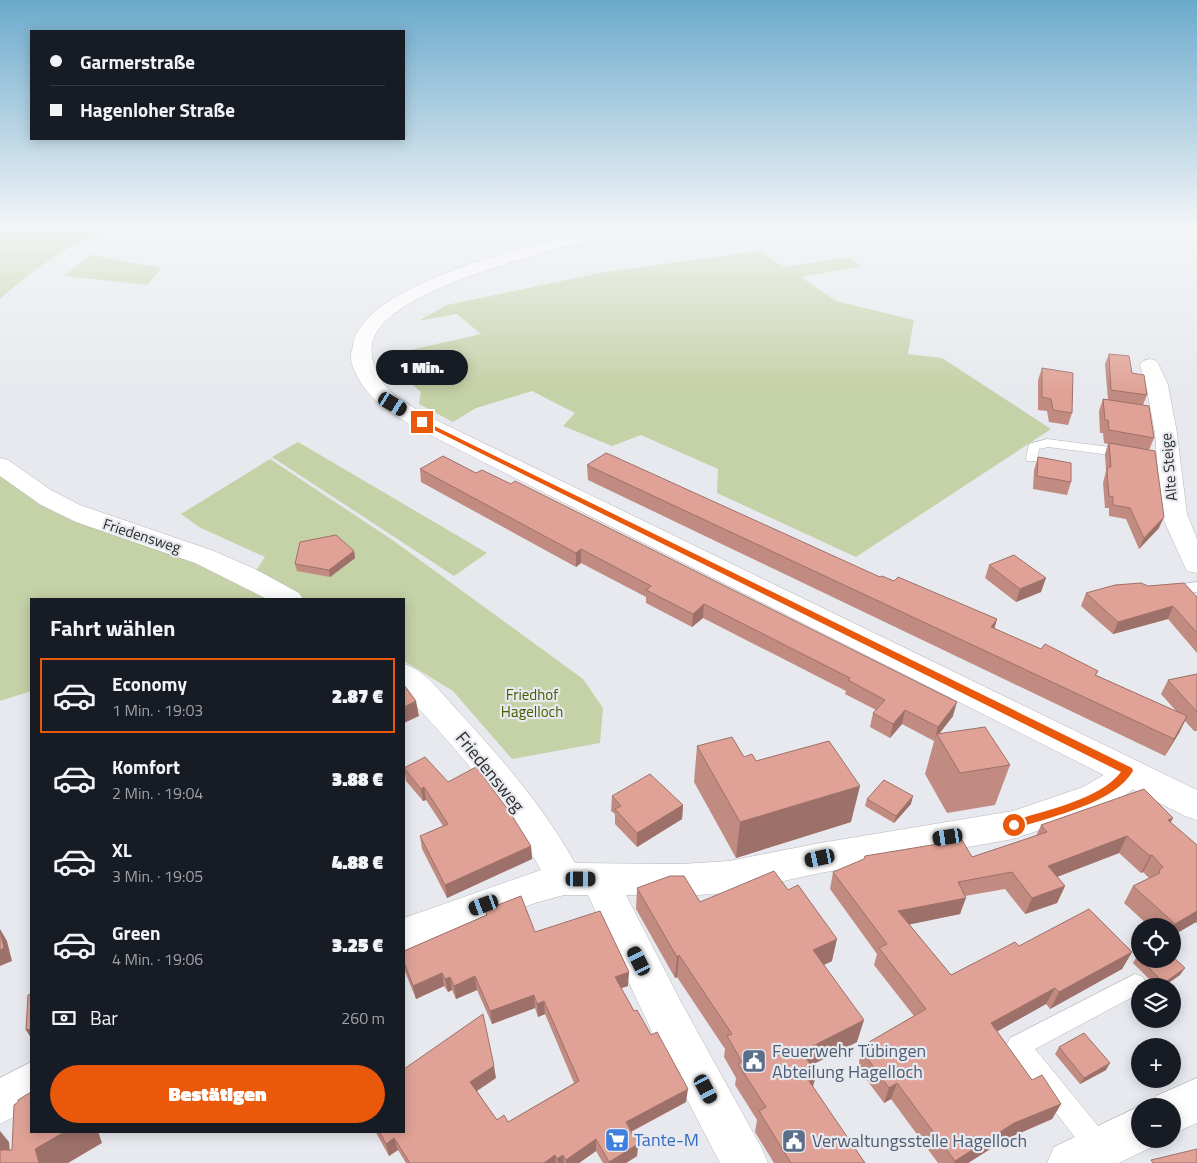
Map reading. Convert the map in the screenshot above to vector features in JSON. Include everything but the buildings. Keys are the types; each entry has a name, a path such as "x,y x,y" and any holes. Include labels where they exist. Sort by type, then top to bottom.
{"street":[{"path":"438,282 405,297 378,318 364,340 362,352 364,368 370,382 382,395 422,422 1197,806"},
{"name":"Alte Steige","path":"1150,365 1157,385 1156,414 1174,514 1197,565"},
{"name":"Friedensweg","path":"0,465 56,503 107,525 177,546 248,576 287,598"},
{"name":"Friedensweg","path":"405,676 432,702 511,795 537,830 581,879 662,1008 745,1163"},
{"path":"405,935 532,888 581,879 681,880 729,877 838,855 1014,825 1089,800 1107,792 1120,782 1128,771"},
{"path":"0,1102 30,1085"},
{"path":"1181,1108 1197,1100"},
{"path":"1085,1156 1131,1133"}],"lane":[{"path":"1032,458 1034,447 1047,442 1141,455"},
{"path":"1151,591 1197,587"},
{"path":"1085,1156 1018,1046 1131,986"}],"green space":[{"path":"0,282 20,282 0,299"},
{"path":"122,282 149,282 147,285"},
{"path":"555,282 809,282 836,301 914,320 908,354 942,358 1051,429 856,557 717,493 718,469 641,435 612,446 563,426 575,413 532,391 476,408 453,422 419,404 421,392 399,374 397,353 481,334 457,314 418,321 447,305"},
{"path":"298,442 487,553 454,576 272,457"},
{"name":"Friedhof Hagelloch","path":"270,459 391,539 583,679 603,708 600,743 512,759 453,691 405,662 405,598 298,598 255,572 265,557 199,527 181,514"},
{"path":"0,470 174,549 275,598 30,598 30,691 0,701"}],"place":[{"name":"Feuerwehr Tübingen Abteilung Hagelloch","path":"754,1061"},
{"name":"Tante-M","path":"617,1140"},
{"name":"Verwaltungsstelle Hagelloch","path":"794,1141"}],"route":[{"path":"422,422 1128,771 1120,782 1107,792 1014,825"}]}
